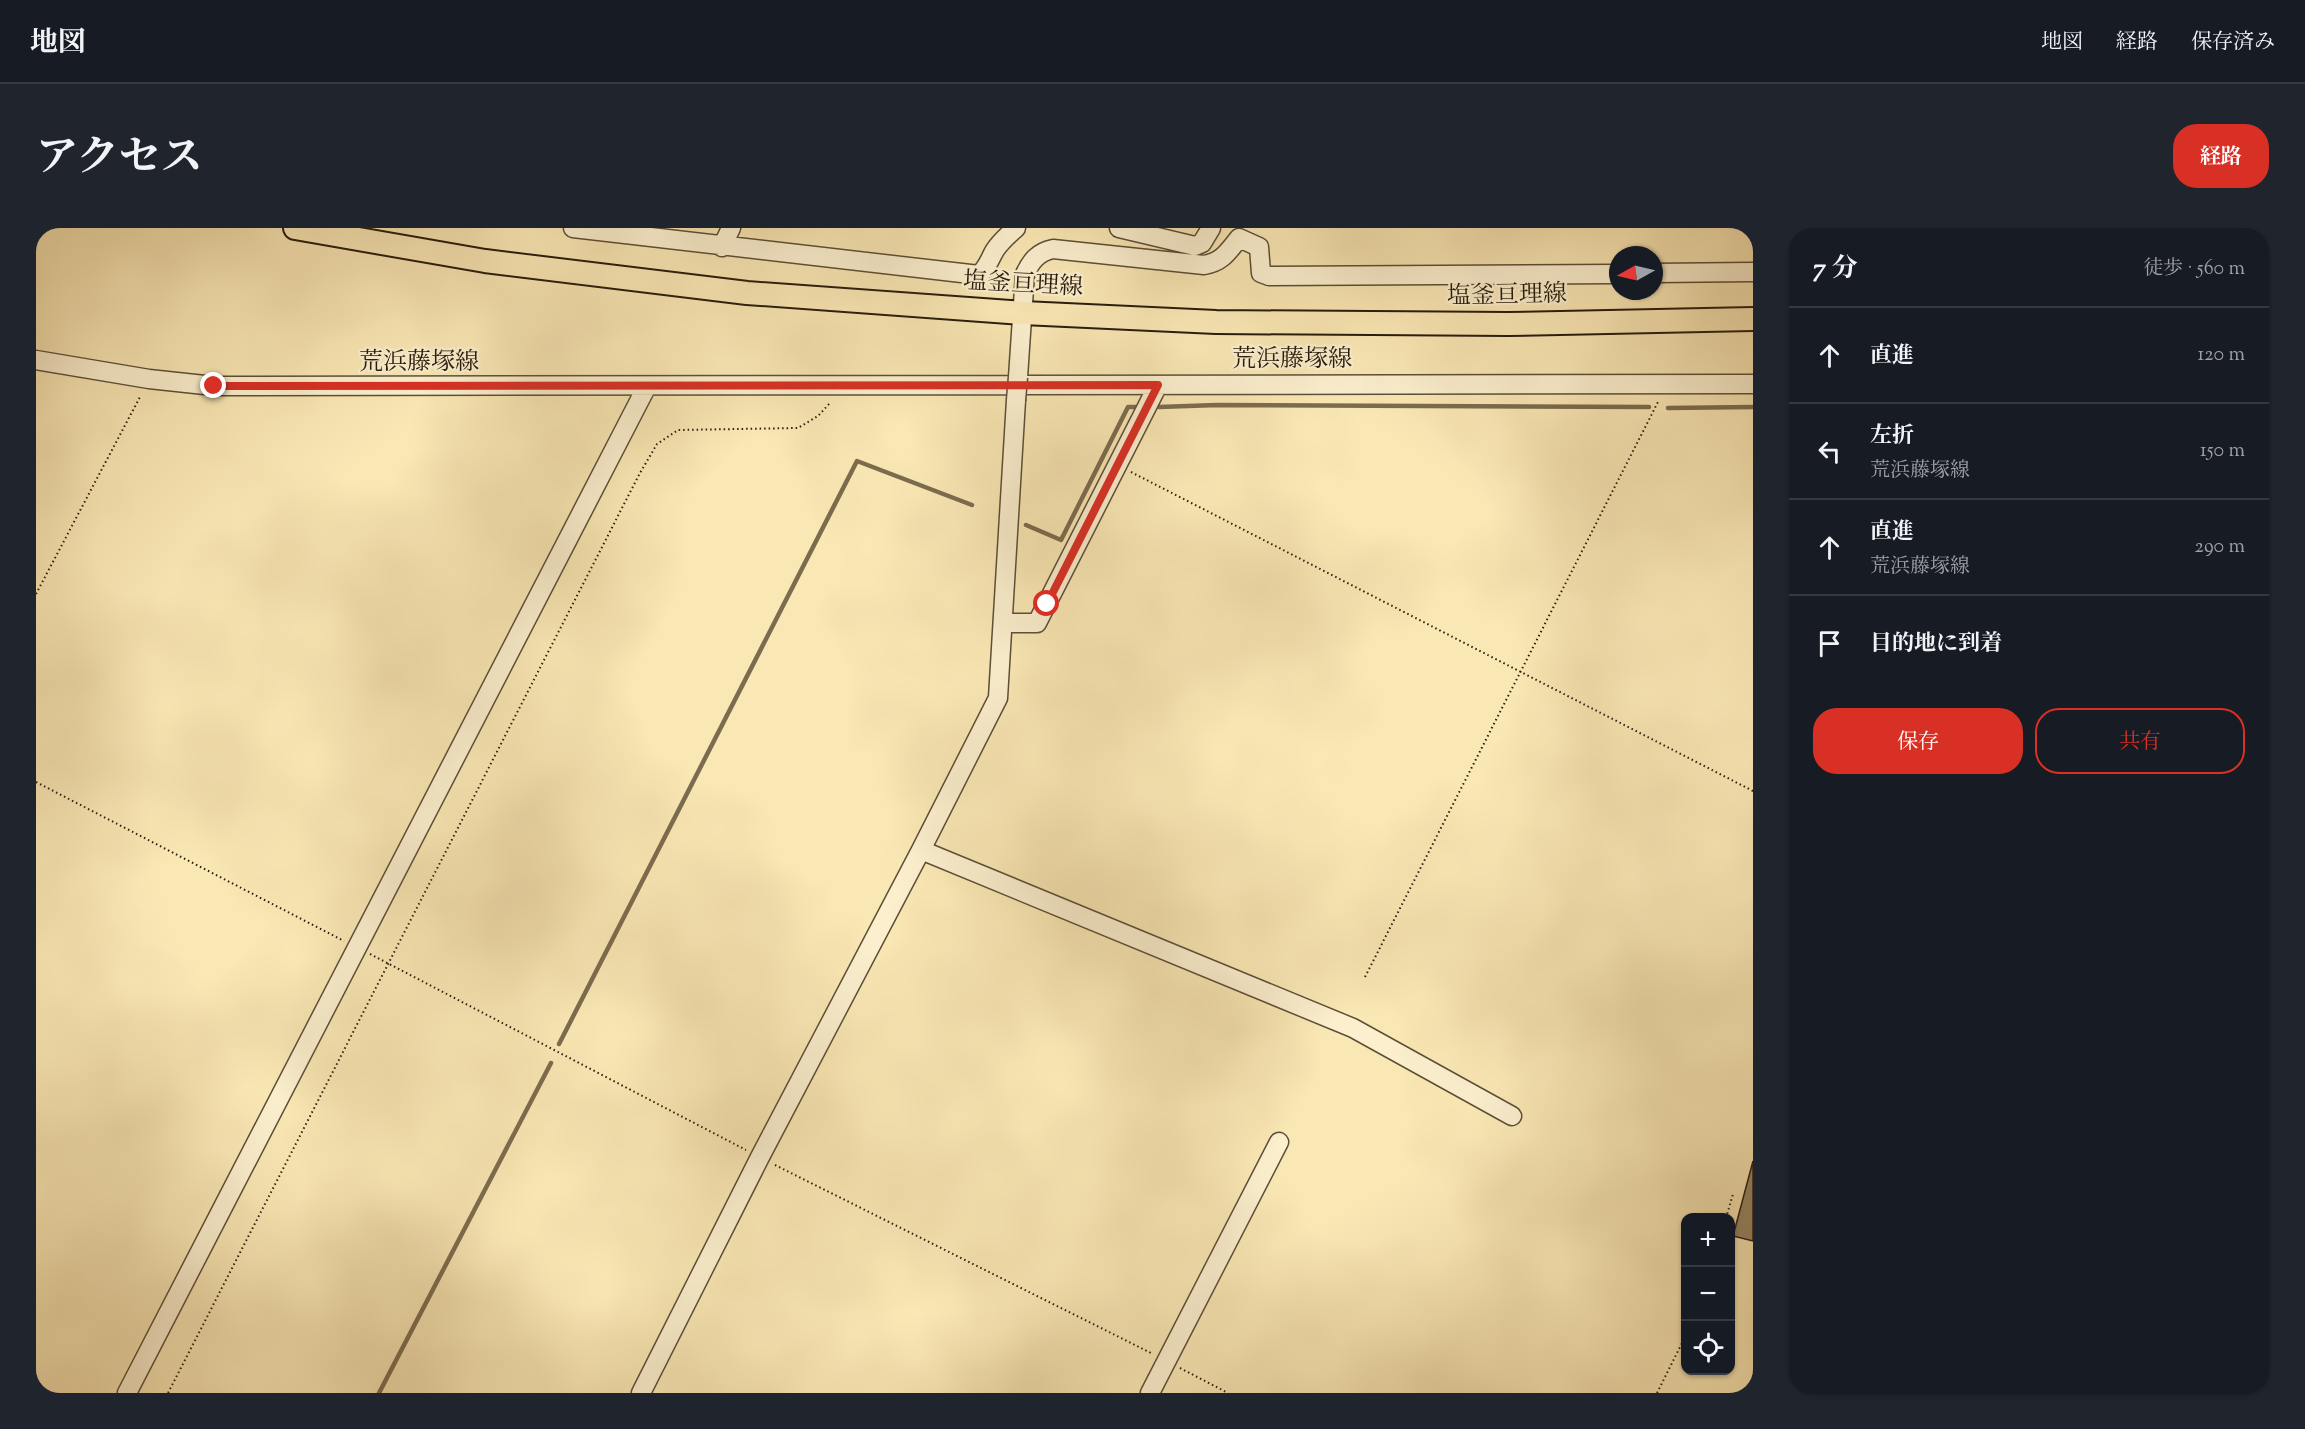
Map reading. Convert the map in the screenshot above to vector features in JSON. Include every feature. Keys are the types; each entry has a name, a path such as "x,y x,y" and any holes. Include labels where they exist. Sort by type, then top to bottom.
{"main road":[{"name":"塩釜亘理線","path":"295,228 485,261 747,293 1023,314 1216,321 1484,324 1753,319"}],"street":[{"path":"573,228 979,275 988,267 993,253 1004,238 1016,228"},
{"path":"722,247 731,228"},
{"path":"1119,228 1195,246 1202,243 1211,228"},
{"path":"1220,228 1241,233 1259,247 1261,273 1269,276 1609,274"},
{"path":"640,1393 998,698 1025,274 1031,261 1043,251 1053,249 1204,265 1216,263 1225,256 1241,233"},
{"path":"1663,273 1753,272"},
{"name":"荒浜藤塚線","path":"36,360 148,379 225,386 1753,384"},
{"path":"1004,623 1037,623 1158,385"},
{"path":"127,1393 359,949 647,386"},
{"path":"921,850 1353,1028 1512,1116"},
{"path":"1150,1393 1279,1142"}],"path":[{"path":"36,594 148,379"},
{"path":"168,1393 640,473 657,444 678,430 798,428 818,416 831,402 833,384"},
{"path":"1365,977 1667,384"},
{"path":"1118,466 1753,791"},
{"path":"36,782 760,1157 1228,1393"},
{"path":"1727,1213 1733,1194"},
{"path":"1657,1393 1681,1345"}],"building":[{"path":"1753,1161 1753,1241 1735,1236 1735,1228"}],"waterway":[{"path":"1159,407 1217,405 1649,407"},
{"path":"1026,525 1061,540 1128,407 1138,407"},
{"path":"1668,408 1753,407"},
{"path":"559,1044 857,461 972,505"},
{"path":"379,1393 551,1063"}],"route":[{"path":"214,386 1158,385 1047,604"}]}
